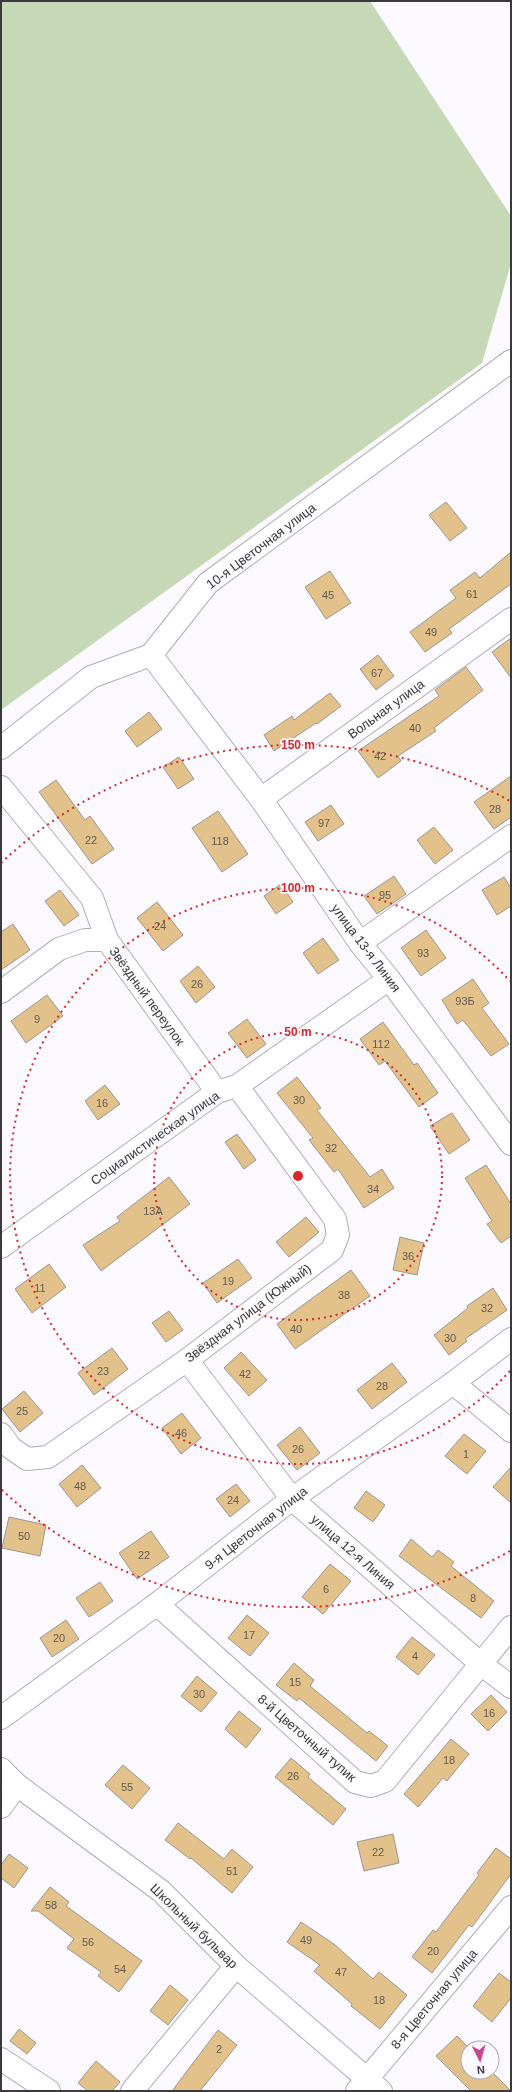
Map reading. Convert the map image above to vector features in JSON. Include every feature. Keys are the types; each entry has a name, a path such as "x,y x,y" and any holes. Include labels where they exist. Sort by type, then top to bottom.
{"lane":[{"name":"10-я Цветочная улица","path":"151,655 208,583 511,361"},
{"name":"Вольная улица","path":"261,800 511,619"},
{"path":"1,748 90,677 151,655"},
{"name":"улица 13-я Линия","path":"151,655 261,800 360,944 389,979 511,1144"},
{"path":"1,787 92,898 107,940"},
{"path":"360,944 511,836"},
{"name":"Звёздный переулок","path":"1,992 59,949 84,940 107,940 227,1089"},
{"name":"Социалистическая улица","path":"1,1247 227,1089 389,979"},
{"name":"Звёздная улица (Южный)","path":"1,1434 11,1448 27,1459 48,1457 187,1360 332,1250 338,1235 335,1219 227,1089"},
{"name":"9-я Цветочная улица","path":"1,1718 157,1604 292,1499 453,1383 511,1339"},
{"name":"улица 12-я Линия","path":"187,1360 292,1499 481,1664 511,1687"},
{"path":"453,1383 511,1431"},
{"name":"8-й Цветочный тупик","path":"157,1604 355,1782 372,1786 385,1781 511,1627"},
{"name":"Школьный бульвар","path":"1,1769 17,1785 161,1891 236,1966 368,2087"},
{"path":"1,1807 17,1785"},
{"name":"8-я Цветочная улица","path":"368,2087 511,1907"},
{"path":"132,2091 236,1966"},
{"path":"1,2059 48,2091"}],"green space":[{"path":"1,1 370,1 511,216 511,263 482,363 1,710"}],"building":[{"path":"446,502 467,528 450,541 429,515"},
{"path":"511,552 511,584 449,629 452,633 425,652 410,632 456,598 450,590 475,572 480,578"},
{"path":"330,571 351,603 326,619 305,587"},
{"path":"511,638 511,678 492,652"},
{"path":"378,655 394,676 376,690 360,669"},
{"path":"466,667 483,690 434,728 436,731 398,756 401,761 378,778 358,751 439,696 435,690"},
{"path":"330,693 341,706 317,724 316,723 274,751 264,735 292,716 294,720"},
{"path":"149,712 162,729 137,747 125,731"},
{"path":"179,757 194,779 178,789 163,767"},
{"path":"511,776 511,817 494,829 474,802"},
{"path":"56,780 85,820 90,816 114,849 92,864 39,792"},
{"path":"331,805 344,824 318,841 305,822"},
{"path":"218,811 248,854 222,872 192,828"},
{"path":"434,827 453,850 435,864 417,840"},
{"path":"394,876 406,894 377,914 364,896"},
{"path":"504,877 511,888 511,906 497,915 482,890"},
{"path":"281,884 293,902 276,914 264,896"},
{"path":"60,890 79,915 64,926 45,901"},
{"path":"157,902 183,935 163,951 137,918"},
{"path":"13,924 30,950 1,970 1,932"},
{"path":"426,930 446,958 421,976 401,948"},
{"path":"323,938 339,960 318,974 303,953"},
{"path":"198,966 215,987 196,1003 180,981"},
{"path":"473,979 489,1003 482,1008 509,1044 491,1056 463,1020 457,1024 442,1000"},
{"path":"47,995 63,1016 26,1043 11,1021"},
{"path":"247,1019 266,1044 247,1058 228,1033"},
{"path":"383,1022 414,1065 417,1063 438,1093 419,1107 385,1061 379,1065 360,1039"},
{"path":"297,1077 321,1108 317,1110 370,1177 382,1169 394,1188 364,1208 338,1169 334,1172 309,1140 313,1138 277,1093"},
{"path":"105,1085 120,1104 98,1120 85,1101"},
{"path":"452,1113 470,1140 449,1154 430,1126"},
{"path":"237,1134 256,1160 244,1169 225,1142"},
{"path":"486,1165 511,1204 511,1236 501,1243 487,1224 492,1221 465,1178"},
{"path":"169,1177 190,1204 101,1271 83,1245 120,1221 117,1217"},
{"path":"306,1217 319,1232 289,1257 276,1242"},
{"path":"400,1237 424,1243 417,1275 393,1270"},
{"path":"238,1259 252,1278 217,1303 203,1283"},
{"path":"49,1264 66,1287 32,1313 15,1289"},
{"path":"351,1270 370,1296 295,1349 277,1324"},
{"path":"493,1288 507,1310 465,1339 467,1341 449,1355 434,1335 468,1308 467,1306"},
{"path":"169,1311 183,1330 166,1342 152,1323"},
{"path":"112,1348 128,1369 94,1395 78,1373"},
{"path":"241,1352 267,1380 249,1396 224,1368"},
{"path":"392,1363 407,1382 372,1409 357,1390"},
{"path":"24,1391 43,1413 20,1432 2,1409"},
{"path":"182,1413 201,1438 181,1454 162,1428"},
{"path":"300,1427 320,1453 297,1470 277,1445"},
{"path":"464,1434 486,1451 467,1474 445,1456"},
{"path":"82,1465 101,1488 77,1507 59,1484"},
{"path":"511,1467 511,1503 493,1487"},
{"path":"236,1484 250,1501 230,1517 216,1499"},
{"path":"366,1491 385,1505 373,1522 354,1508"},
{"path":"9,1517 46,1525 40,1556 2,1548"},
{"path":"151,1531 169,1557 137,1579 119,1553"},
{"path":"411,1539 432,1557 438,1550 454,1562 451,1566 494,1601 481,1618 399,1556"},
{"path":"330,1564 351,1581 323,1614 302,1597"},
{"path":"100,1582 113,1601 89,1617 76,1598"},
{"path":"247,1615 269,1633 250,1656 228,1638"},
{"path":"66,1620 79,1639 52,1657 40,1638"},
{"path":"412,1637 435,1655 418,1675 396,1657"},
{"path":"294,1663 314,1680 310,1686 367,1733 369,1731 388,1746 376,1761 299,1698 297,1701 276,1685"},
{"path":"197,1676 217,1693 201,1712 181,1696"},
{"path":"491,1695 507,1712 488,1731 471,1714"},
{"path":"239,1711 261,1729 246,1748 225,1729"},
{"path":"451,1739 469,1754 447,1781 443,1778 418,1807 404,1794"},
{"path":"291,1758 310,1774 308,1777 346,1809 333,1825 275,1777"},
{"path":"123,1765 150,1788 132,1809 105,1785"},
{"path":"178,1823 224,1859 232,1849 253,1867 232,1893 191,1858 190,1859 165,1840"},
{"path":"393,1834 399,1863 364,1871 357,1842"},
{"path":"496,1848 511,1859 511,1874 472,1927 469,1925 432,1973 412,1957 433,1930 436,1932 479,1875 477,1873"},
{"path":"9,1854 28,1868 14,1888 1,1878 1,1865"},
{"path":"50,1887 69,1902 66,1906 142,1961 119,1992 98,1976 101,1972 67,1948 74,1939 38,1911 31,1911"},
{"path":"301,1922 334,1944 373,1979 379,1972 407,1995 380,2029 351,2006 352,2004 314,1971 320,1965 287,1942"},
{"path":"499,1973 511,1982 511,1998 492,2022 473,2006"},
{"path":"170,1985 188,2000 168,2025 150,2011"},
{"path":"19,2029 36,2043 27,2054 10,2041"},
{"path":"218,2030 237,2045 200,2091 172,2091"},
{"path":"457,2036 461,2040 460,2080 436,2056"},
{"path":"96,2061 120,2082 112,2091 88,2091 78,2083"},
{"path":"460,2080 500,2080 511,2091 471,2091"}]}
